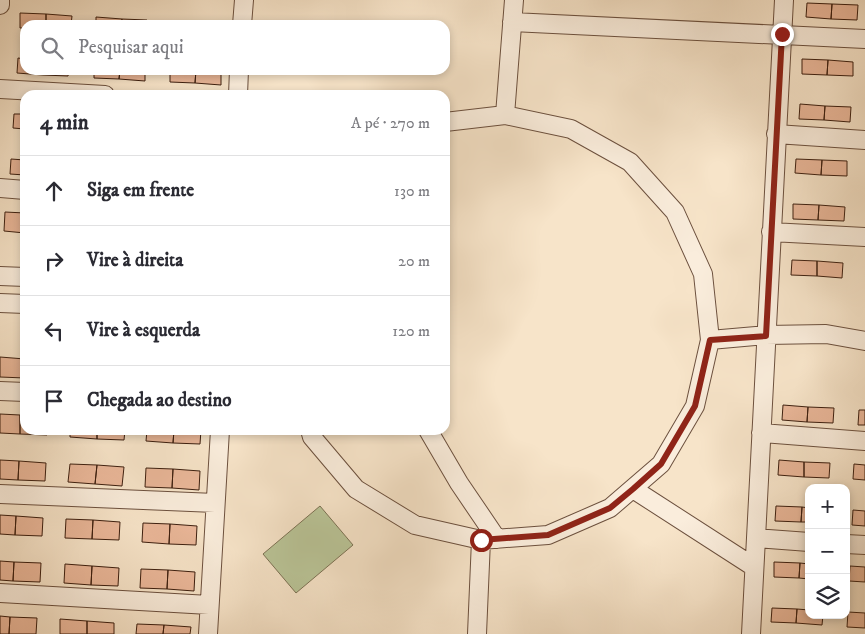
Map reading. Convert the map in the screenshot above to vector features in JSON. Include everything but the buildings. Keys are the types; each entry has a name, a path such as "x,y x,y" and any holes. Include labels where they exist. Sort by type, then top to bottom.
{"street":[{"path":"0,0 0,5"},
{"path":"242,20 244,0"},
{"path":"505,115 514,0"},
{"path":"751,634 784,0"},
{"path":"512,22 865,39"},
{"path":"238,90 239,75"},
{"path":"0,89 20,90"},
{"path":"311,435 356,489 415,525 489,540 548,535 610,508 661,464 695,406 710,340 703,274 675,212 630,162 571,129 505,115 450,121"},
{"path":"776,134 865,140"},
{"path":"0,188 20,190"},
{"path":"771,232 865,238"},
{"path":"0,276 20,277"},
{"path":"0,303 20,304"},
{"path":"710,340 826,334 865,341"},
{"path":"0,391 20,392"},
{"path":"761,434 865,441"},
{"path":"208,634 220,435"},
{"path":"431,435 489,540 477,634"},
{"path":"633,489 754,568"},
{"path":"0,494 215,503"},
{"path":"756,538 805,542"},
{"path":"850,544 865,545"},
{"path":"0,593 209,605"}],"green space":[{"path":"320,506 353,545 296,593 263,554"}],"route":[{"path":"481,540 548,535 610,508 661,464 695,406 710,340 766,336 782,34"}]}
